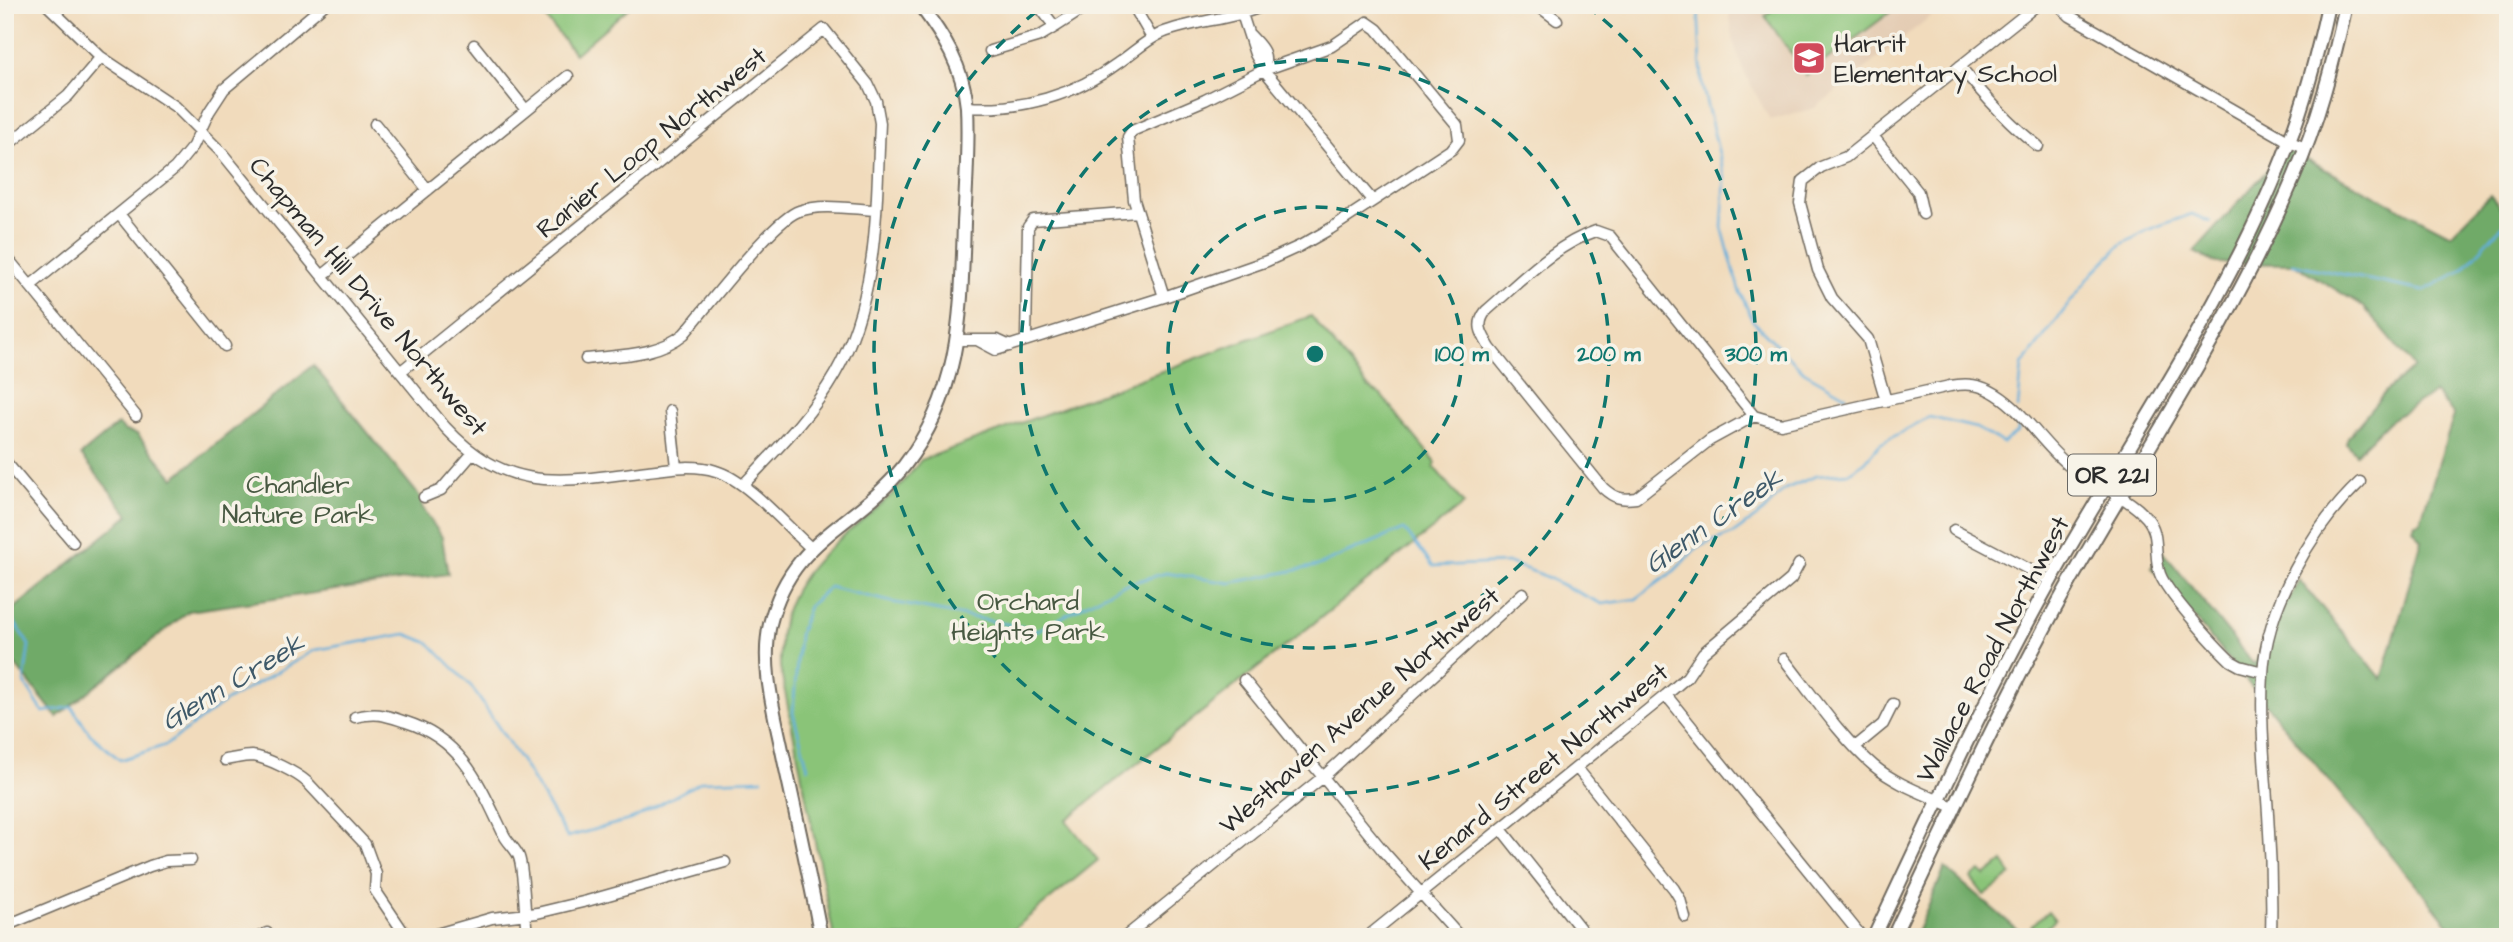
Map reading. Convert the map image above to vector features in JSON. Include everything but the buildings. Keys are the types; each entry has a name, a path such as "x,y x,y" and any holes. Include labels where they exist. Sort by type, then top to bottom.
{"main road":[{"path":"821,937 768,674 770,625 779,597 794,570 811,548 883,489 904,466 932,420 944,391 957,340 967,177 965,88 954,56 920,5"},
{"name":"Wallace Road Northwest","path":"1874,937 1939,800 2051,580 2241,250 2290,142 2319,49 2328,5"},
{"name":"Wallace Road Northwest","path":"1892,937 2012,691 2119,496 2256,259 2305,148 2331,69 2346,5"}],"street":[{"name":"Chapman Hill Drive Northwest","path":"47,5 101,57 156,92 222,153 445,428 472,454 502,470 526,478 545,480 564,481 676,467 698,467 717,471 743,485 811,548"},
{"path":"30,286 175,167 193,146 218,97 233,79 324,5"},
{"path":"1038,5 1055,27"},
{"path":"990,51 1040,36 1089,5"},
{"path":"1133,5 1152,38"},
{"path":"967,107 1009,107 1058,96 1108,70 1152,38 1170,30 1242,14 1265,5"},
{"path":"1538,5 1557,20"},
{"path":"1886,401 1868,339 1823,284 1801,203 1801,188 1810,174 1846,157 2037,5"},
{"path":"2059,5 2070,16 2290,142 2305,148"},
{"path":"1242,14 1255,54 1264,70 1372,200"},
{"path":"957,340 997,340 1010,346 1164,297 1267,261 1330,229 1452,149 1459,140 1457,125 1377,29 1367,22 1332,46 1264,70 1205,100 1132,131 1128,137 1130,174 1137,212 1164,297"},
{"name":"Ranier Loop Northwest","path":"400,372 824,29 868,84 876,101 880,122 873,258 860,317 835,373 800,425 743,485"},
{"path":"474,44 526,110"},
{"path":"5,146 68,96 101,57"},
{"path":"1960,66 2016,130 2038,146"},
{"path":"322,276 568,76"},
{"path":"375,124 428,190"},
{"path":"1873,136 1918,192 1923,214"},
{"path":"586,359 659,349 674,342 684,334 776,227 796,212 810,208 876,210"},
{"path":"1026,339 1028,227 1033,220 1137,212"},
{"path":"119,214 225,346"},
{"path":"1754,416 1710,440 1636,498 1614,497 1603,488 1490,348 1479,329 1480,318 1563,247 1578,237 1597,230 1610,236 1754,416 1771,423 1781,424 1969,383 1985,388 2026,419 2066,464 2119,496 2147,519 2157,539 2161,577 2231,661 2249,670 2263,672"},
{"path":"5,255 136,416"},
{"path":"670,411 676,467"},
{"path":"424,497 441,490 472,454"},
{"path":"5,461 73,542"},
{"path":"2271,937 2272,896 2263,759 2263,672 2280,604 2297,565 2326,518 2360,482"},
{"path":"1954,530 2051,580"},
{"name":"Kenard Street Northwest","path":"1367,937 1687,677 1703,653 1791,579 1800,564"},
{"name":"Westhaven Avenue Northwest","path":"1125,937 1323,777 1523,593"},
{"path":"1784,659 1855,747 1882,772 1955,808"},
{"path":"1244,680 1420,894 1460,937"},
{"path":"1666,695 1862,937"},
{"path":"1855,747 1883,724 1893,704"},
{"path":"355,717 375,712 424,728 466,762 507,840 519,857 527,937"},
{"path":"225,761 251,756 259,758 299,775 307,782 365,844 376,874 375,890 409,937"},
{"path":"1577,768 1674,889 1685,917"},
{"path":"1501,829 1587,937"},
{"path":"5,926 150,866 166,861 191,860"},
{"path":"426,937 492,918 537,913 587,901 725,862"}],"shaded area":[{"name":"Harrit Elementary School","path":"1728,5 1945,5 1815,108 1770,120 1744,72 1734,43"}],"green space":[{"path":"535,5 632,5 575,54"},
{"path":"1779,5 1900,5 1806,75 1765,16"},
{"path":"2286,149 2451,235 2490,195 2508,216 2508,937 2459,937 2152,567 2161,549 2254,665 2299,580 2382,679 2422,540 2413,529 2415,523 2420,522 2454,415 2435,393 2389,421 2356,454 2346,442 2348,437 2386,391 2414,367 2364,307 2294,264 2216,263 2194,252"},
{"name":"Orchard Heights Park","path":"1311,316 1369,388 1381,395 1436,463 1434,467 1464,504 1066,820 1098,860 1004,937 834,937 780,667 782,624 791,598 813,565 893,493 921,460"},
{"name":"Chandler Nature Park","path":"313,365 421,498 422,507 442,537 448,574 189,611 57,717 5,652 5,616 129,515 81,455 118,424 125,431 137,434 174,478"},
{"path":"2003,862 2012,875 1984,895 1971,878 1980,871 1985,876"},
{"path":"1945,868 2020,932 2024,937 1915,937"},
{"path":"2048,911 2055,920 2039,936 2031,926"}],"waterway":[{"path":"1698,5 1702,85 1725,178 1722,227 1739,290 1753,321 1804,372 1846,396"},
{"name":"Glenn Creek","path":"2018,408 2022,365 2092,274 2122,244 2150,229 2192,214 2210,222"},
{"name":"Glenn Creek","path":"2293,264 2423,291 2461,271 2508,219"},
{"name":"Glenn Creek","path":"808,768 793,713 799,635 809,606 829,587 891,602 1038,630 1120,586 1166,573 1230,583 1317,566 1404,529 1433,566 1509,563 1540,574 1602,604 1636,599 1674,571 1698,547 1734,533 1763,512 1785,489 1816,476 1848,473 1865,462 1880,444 1929,417 1976,428 2003,443 2018,431 2018,419"},
{"name":"Glenn Creek","path":"5,608 29,645 24,682 43,712 72,707 90,734 120,760 166,745 223,703 315,650 406,634 429,643 471,686 525,767 567,837 633,819 702,781 762,779"}],"place":[{"name":"Harrit Elementary School","path":"1809,58"}]}
